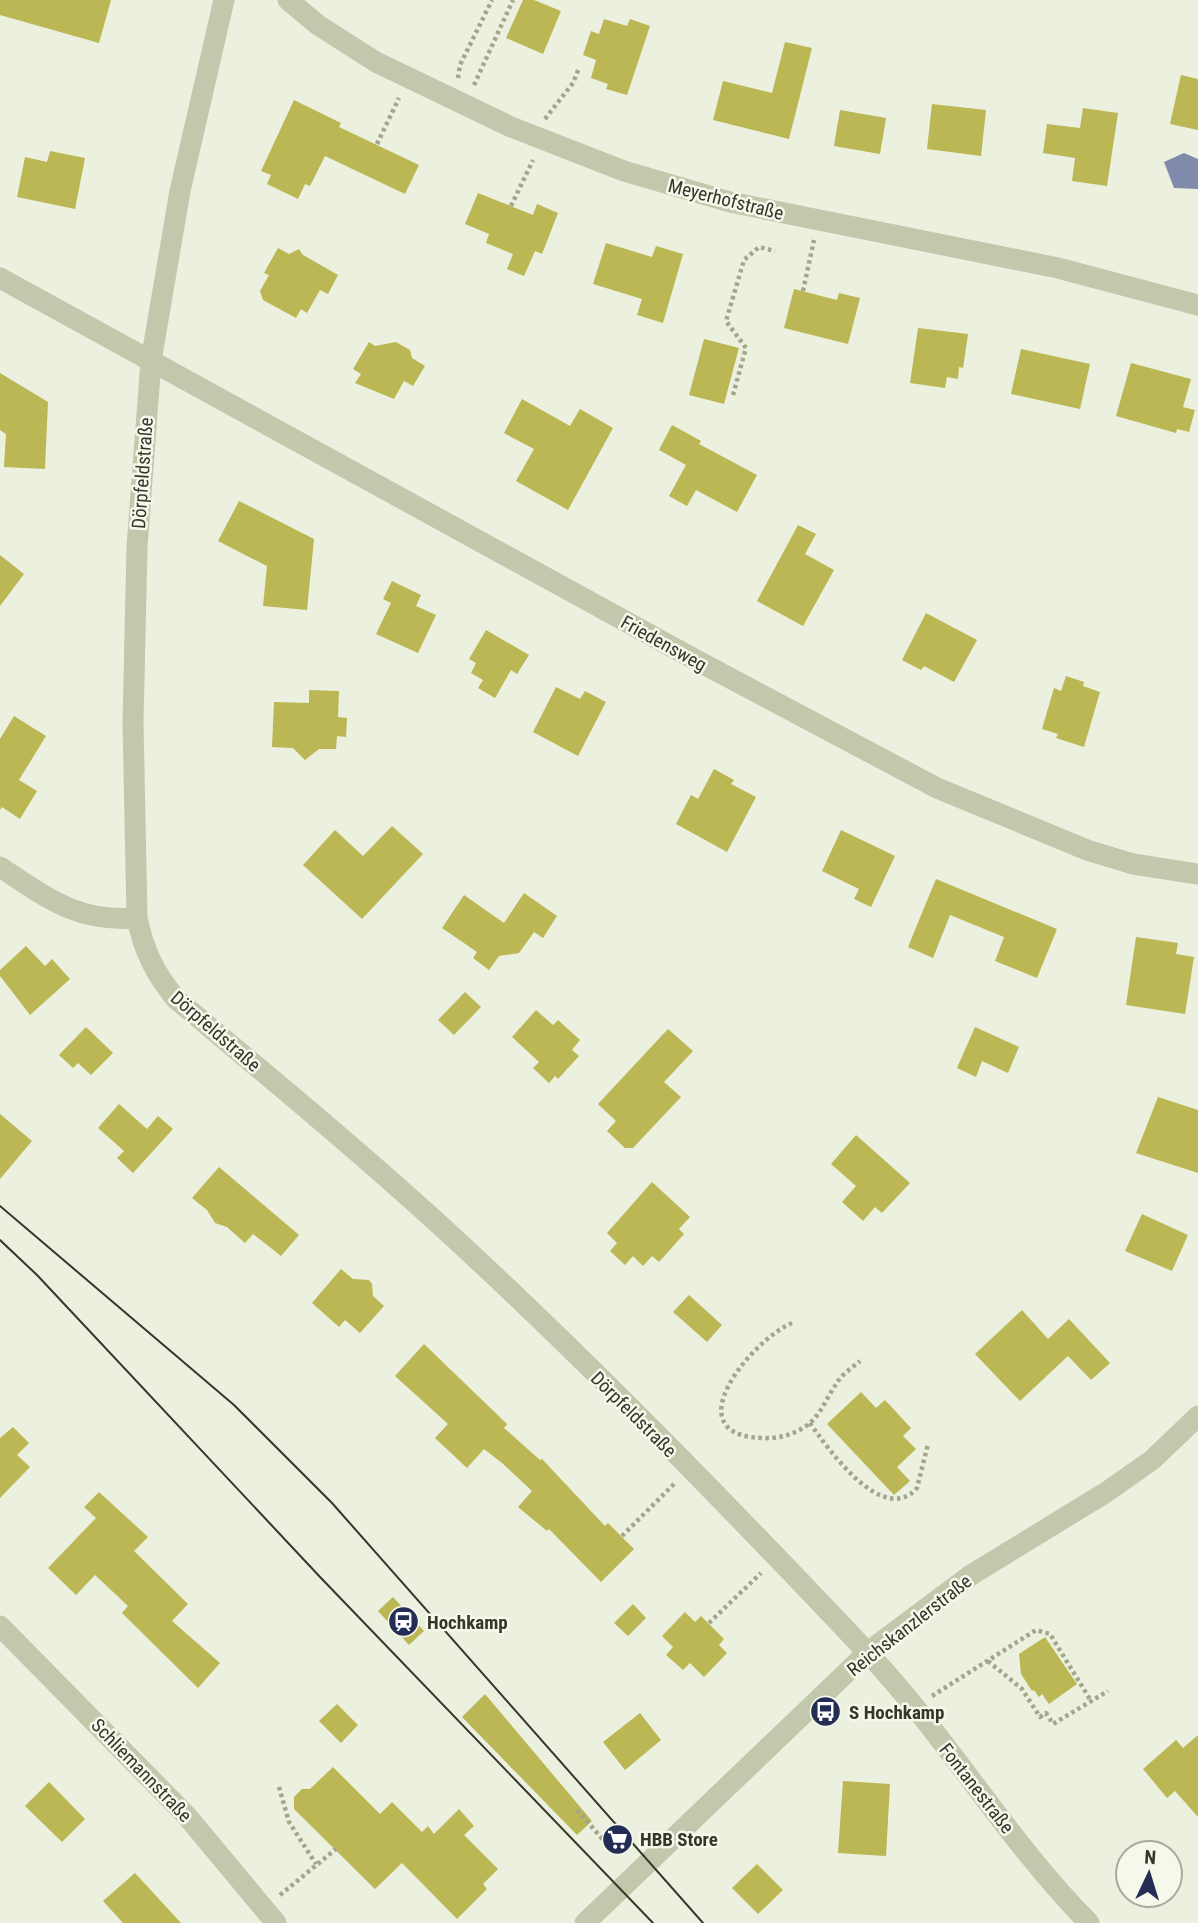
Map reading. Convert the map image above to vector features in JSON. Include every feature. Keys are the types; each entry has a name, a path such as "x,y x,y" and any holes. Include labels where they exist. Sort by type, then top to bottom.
{"street":[{"name":"Dörpfeldstraße","path":"224,0 180,191 151,360 136,547 133,708 137,918 143,950 155,974 176,999 455,1239 598,1376 868,1653"},
{"name":"Meyerhofstraße","path":"288,0 318,25 376,62 511,127 624,171 730,202 1058,268 1198,305"},
{"name":"Friedensweg","path":"0,278 853,746 937,788 1087,850 1133,864 1198,874"},
{"path":"0,867 43,896 86,915 104,919 137,918"},
{"name":"Reichskanzlerstraße","path":"585,1923 868,1653 971,1575 1105,1493 1152,1460 1198,1416"},
{"name":"Schliemannstraße","path":"0,1626 186,1815 276,1923"},
{"name":"Fontanestraße","path":"868,1653 958,1762 1042,1872 1088,1923"}],"path":[{"path":"455,85 460,65 492,0"},
{"path":"471,92 513,0"},
{"path":"543,124 547,114 573,83 579,68"},
{"path":"377,144 402,91"},
{"path":"511,206 536,153"},
{"path":"803,291 815,236"},
{"path":"733,395 746,348 726,321 744,260 759,247 775,251"},
{"path":"792,1323 771,1336 733,1375 721,1404 722,1415 736,1433 750,1438 783,1437 810,1423 837,1382 860,1361"},
{"path":"810,1423 825,1445 856,1479 879,1495 891,1499 904,1498 917,1488 928,1444"},
{"path":"622,1536 674,1484"},
{"path":"709,1623 762,1572"},
{"path":"928,1699 1036,1630 1049,1634 1091,1701"},
{"path":"988,1661 1022,1689 1040,1717 1046,1713 1053,1724 1108,1691"},
{"path":"279,1787 289,1822 316,1864"},
{"path":"577,1810 606,1843"},
{"path":"276,1899 336,1849"}],"water":[{"path":"1184,153 1198,159 1198,189 1174,188 1164,162"}],"building":[{"path":"0,0 111,0 99,43 0,15"},
{"path":"523,0 534,0 561,11 543,54 506,38"},
{"path":"604,19 627,26 630,19 650,26 627,95 606,89 608,84 591,78 596,60 583,55 591,31 599,34"},
{"path":"785,42 812,48 789,139 713,120 723,81 772,93"},
{"path":"1181,75 1198,79 1198,130 1170,124"},
{"path":"294,100 341,123 339,127 419,165 405,194 325,156 310,186 305,184 298,199 267,184 271,175 261,171"},
{"path":"932,104 986,110 981,156 927,149"},
{"path":"1083,108 1118,113 1107,186 1072,181 1075,158 1043,153 1047,124 1080,128"},
{"path":"840,110 886,118 880,154 834,146"},
{"path":"50,151 85,158 75,209 17,197 25,157 47,162"},
{"path":"478,193 533,215 537,204 558,213 542,254 535,251 524,276 507,269 513,254 486,243 489,234 465,224"},
{"path":"606,243 652,257 656,246 683,254 663,323 637,315 642,299 593,284"},
{"path":"278,248 289,254 299,249 303,255 338,275 328,294 320,290 307,313 301,309 296,318 263,300 260,291 269,275 264,273"},
{"path":"794,289 837,300 839,293 860,298 848,344 784,328"},
{"path":"918,328 968,334 963,368 959,367 958,379 947,377 945,388 910,383"},
{"path":"704,339 739,348 724,404 689,395"},
{"path":"369,342 375,346 396,342 410,350 412,358 425,366 413,386 404,381 394,399 355,383 361,374 353,369"},
{"path":"1021,349 1090,364 1080,409 1011,394"},
{"path":"1131,363 1191,379 1183,407 1195,410 1189,432 1177,429 1176,433 1116,416"},
{"path":"0,373 48,402 45,469 4,467 6,434 0,430"},
{"path":"522,399 570,426 580,409 613,428 568,510 516,481 534,449 504,433"},
{"path":"672,425 701,441 699,444 757,475 737,512 696,490 687,506 669,496 686,465 659,450"},
{"path":"239,501 314,539 307,610 263,606 267,566 218,541"},
{"path":"798,525 816,534 805,554 834,570 803,626 757,601"},
{"path":"0,555 24,574 0,606"},
{"path":"392,581 421,595 416,606 436,615 418,653 376,634 391,603 383,599"},
{"path":"926,613 977,640 954,682 924,666 921,670 902,660"},
{"path":"486,630 529,655 517,674 511,670 495,698 478,688 483,680 471,673 476,663 469,659"},
{"path":"1066,676 1084,682 1083,686 1100,692 1084,747 1056,738 1058,734 1042,729 1054,688 1061,691"},
{"path":"556,687 580,699 585,691 606,702 578,756 533,732"},
{"path":"309,690 339,691 338,717 347,718 346,737 337,736 336,749 319,749 305,760 293,748 272,747 274,702 309,703"},
{"path":"14,716 46,736 19,780 37,791 20,819 2,807 0,810 0,739"},
{"path":"714,769 734,780 731,784 756,797 727,852 676,824 691,795 698,799"},
{"path":"392,826 423,854 362,919 303,865 335,830 363,856"},
{"path":"841,830 895,856 871,907 854,899 859,889 822,871"},
{"path":"936,879 1057,929 1037,978 995,961 1004,937 950,915 933,958 908,947"},
{"path":"524,893 557,916 543,938 534,932 519,953 499,956 489,970 473,958 477,952 442,928 464,895 504,923"},
{"path":"1136,937 1178,943 1176,954 1194,957 1185,1014 1126,1005"},
{"path":"26,946 45,966 52,959 70,979 30,1015 0,976 0,970"},
{"path":"465,992 481,1007 454,1035 438,1020"},
{"path":"536,1010 553,1025 558,1020 580,1040 572,1050 579,1056 558,1079 555,1076 549,1083 533,1068 539,1062 512,1037"},
{"path":"86,1027 113,1053 91,1075 78,1063 73,1068 59,1055"},
{"path":"975,1027 1019,1047 1008,1073 982,1061 976,1077 957,1068"},
{"path":"668,1029 693,1051 664,1082 681,1097 633,1148 625,1148 607,1131 616,1121 598,1104"},
{"path":"1158,1097 1198,1110 1198,1173 1136,1153"},
{"path":"119,1104 147,1129 158,1116 173,1129 133,1173 117,1158 124,1151 98,1128"},
{"path":"0,1114 32,1141 0,1179"},
{"path":"856,1135 910,1183 882,1213 875,1207 863,1221 842,1202 856,1186 831,1164"},
{"path":"219,1167 299,1235 281,1256 253,1234 245,1243 227,1227 215,1223 207,1210 192,1198"},
{"path":"652,1182 690,1217 679,1229 684,1234 659,1262 652,1256 643,1266 633,1256 625,1265 610,1251 617,1243 607,1233"},
{"path":"1142,1214 1188,1235 1172,1271 1125,1251"},
{"path":"341,1269 353,1279 369,1280 373,1296 384,1306 360,1333 345,1320 339,1327 312,1303"},
{"path":"689,1295 722,1325 707,1342 673,1312"},
{"path":"1022,1310 1048,1339 1069,1319 1110,1363 1091,1380 1068,1356 1020,1401 975,1354"},
{"path":"424,1344 507,1424 504,1428 542,1459 605,1526 608,1523 634,1549 601,1582 549,1529 547,1531 518,1507 532,1491 502,1463 484,1449 467,1468 435,1438 448,1424 395,1376"},
{"path":"861,1392 876,1408 885,1400 911,1428 903,1436 916,1449 897,1467 910,1481 894,1495 827,1424"},
{"path":"13,1427 29,1443 17,1455 30,1467 0,1498 0,1438"},
{"path":"99,1492 148,1537 134,1551 188,1604 172,1621 220,1663 198,1688 122,1613 128,1606 95,1575 76,1595 48,1568 96,1518 84,1507"},
{"path":"393,1597 424,1631 409,1645 378,1611"},
{"path":"633,1604 646,1618 628,1636 614,1623"},
{"path":"685,1612 695,1622 701,1616 724,1639 719,1645 727,1653 704,1677 690,1663 683,1670 666,1655 673,1647 662,1636"},
{"path":"1045,1637 1077,1684 1049,1704 1042,1694 1039,1697 1032,1691 1021,1674 1019,1654"},
{"path":"485,1694 592,1821 577,1835 462,1717"},
{"path":"337,1704 358,1725 341,1743 319,1721"},
{"path":"640,1713 661,1740 625,1770 603,1742"},
{"path":"1198,1735 1198,1817 1175,1791 1167,1798 1143,1769 1176,1740 1183,1748"},
{"path":"333,1767 380,1814 392,1802 422,1832 428,1826 434,1834 459,1809 474,1826 464,1835 498,1869 483,1884 487,1889 457,1919 402,1863 375,1889 294,1809 294,1797 302,1789 310,1789"},
{"path":"843,1781 890,1784 886,1856 838,1853"},
{"path":"49,1782 85,1819 62,1842 25,1806"},
{"path":"757,1864 783,1890 758,1914 732,1888"},
{"path":"135,1873 181,1923 123,1923 103,1901"}],"tram line":[{"path":"0,1206 234,1405 332,1503 703,1923"},
{"path":"0,1240 37,1275 321,1578 653,1923"}],"place":[{"name":"Hochkamp","path":"404,1622"},
{"name":"S Hochkamp","path":"826,1712"},
{"name":"HBB Store","path":"617,1839"}]}
